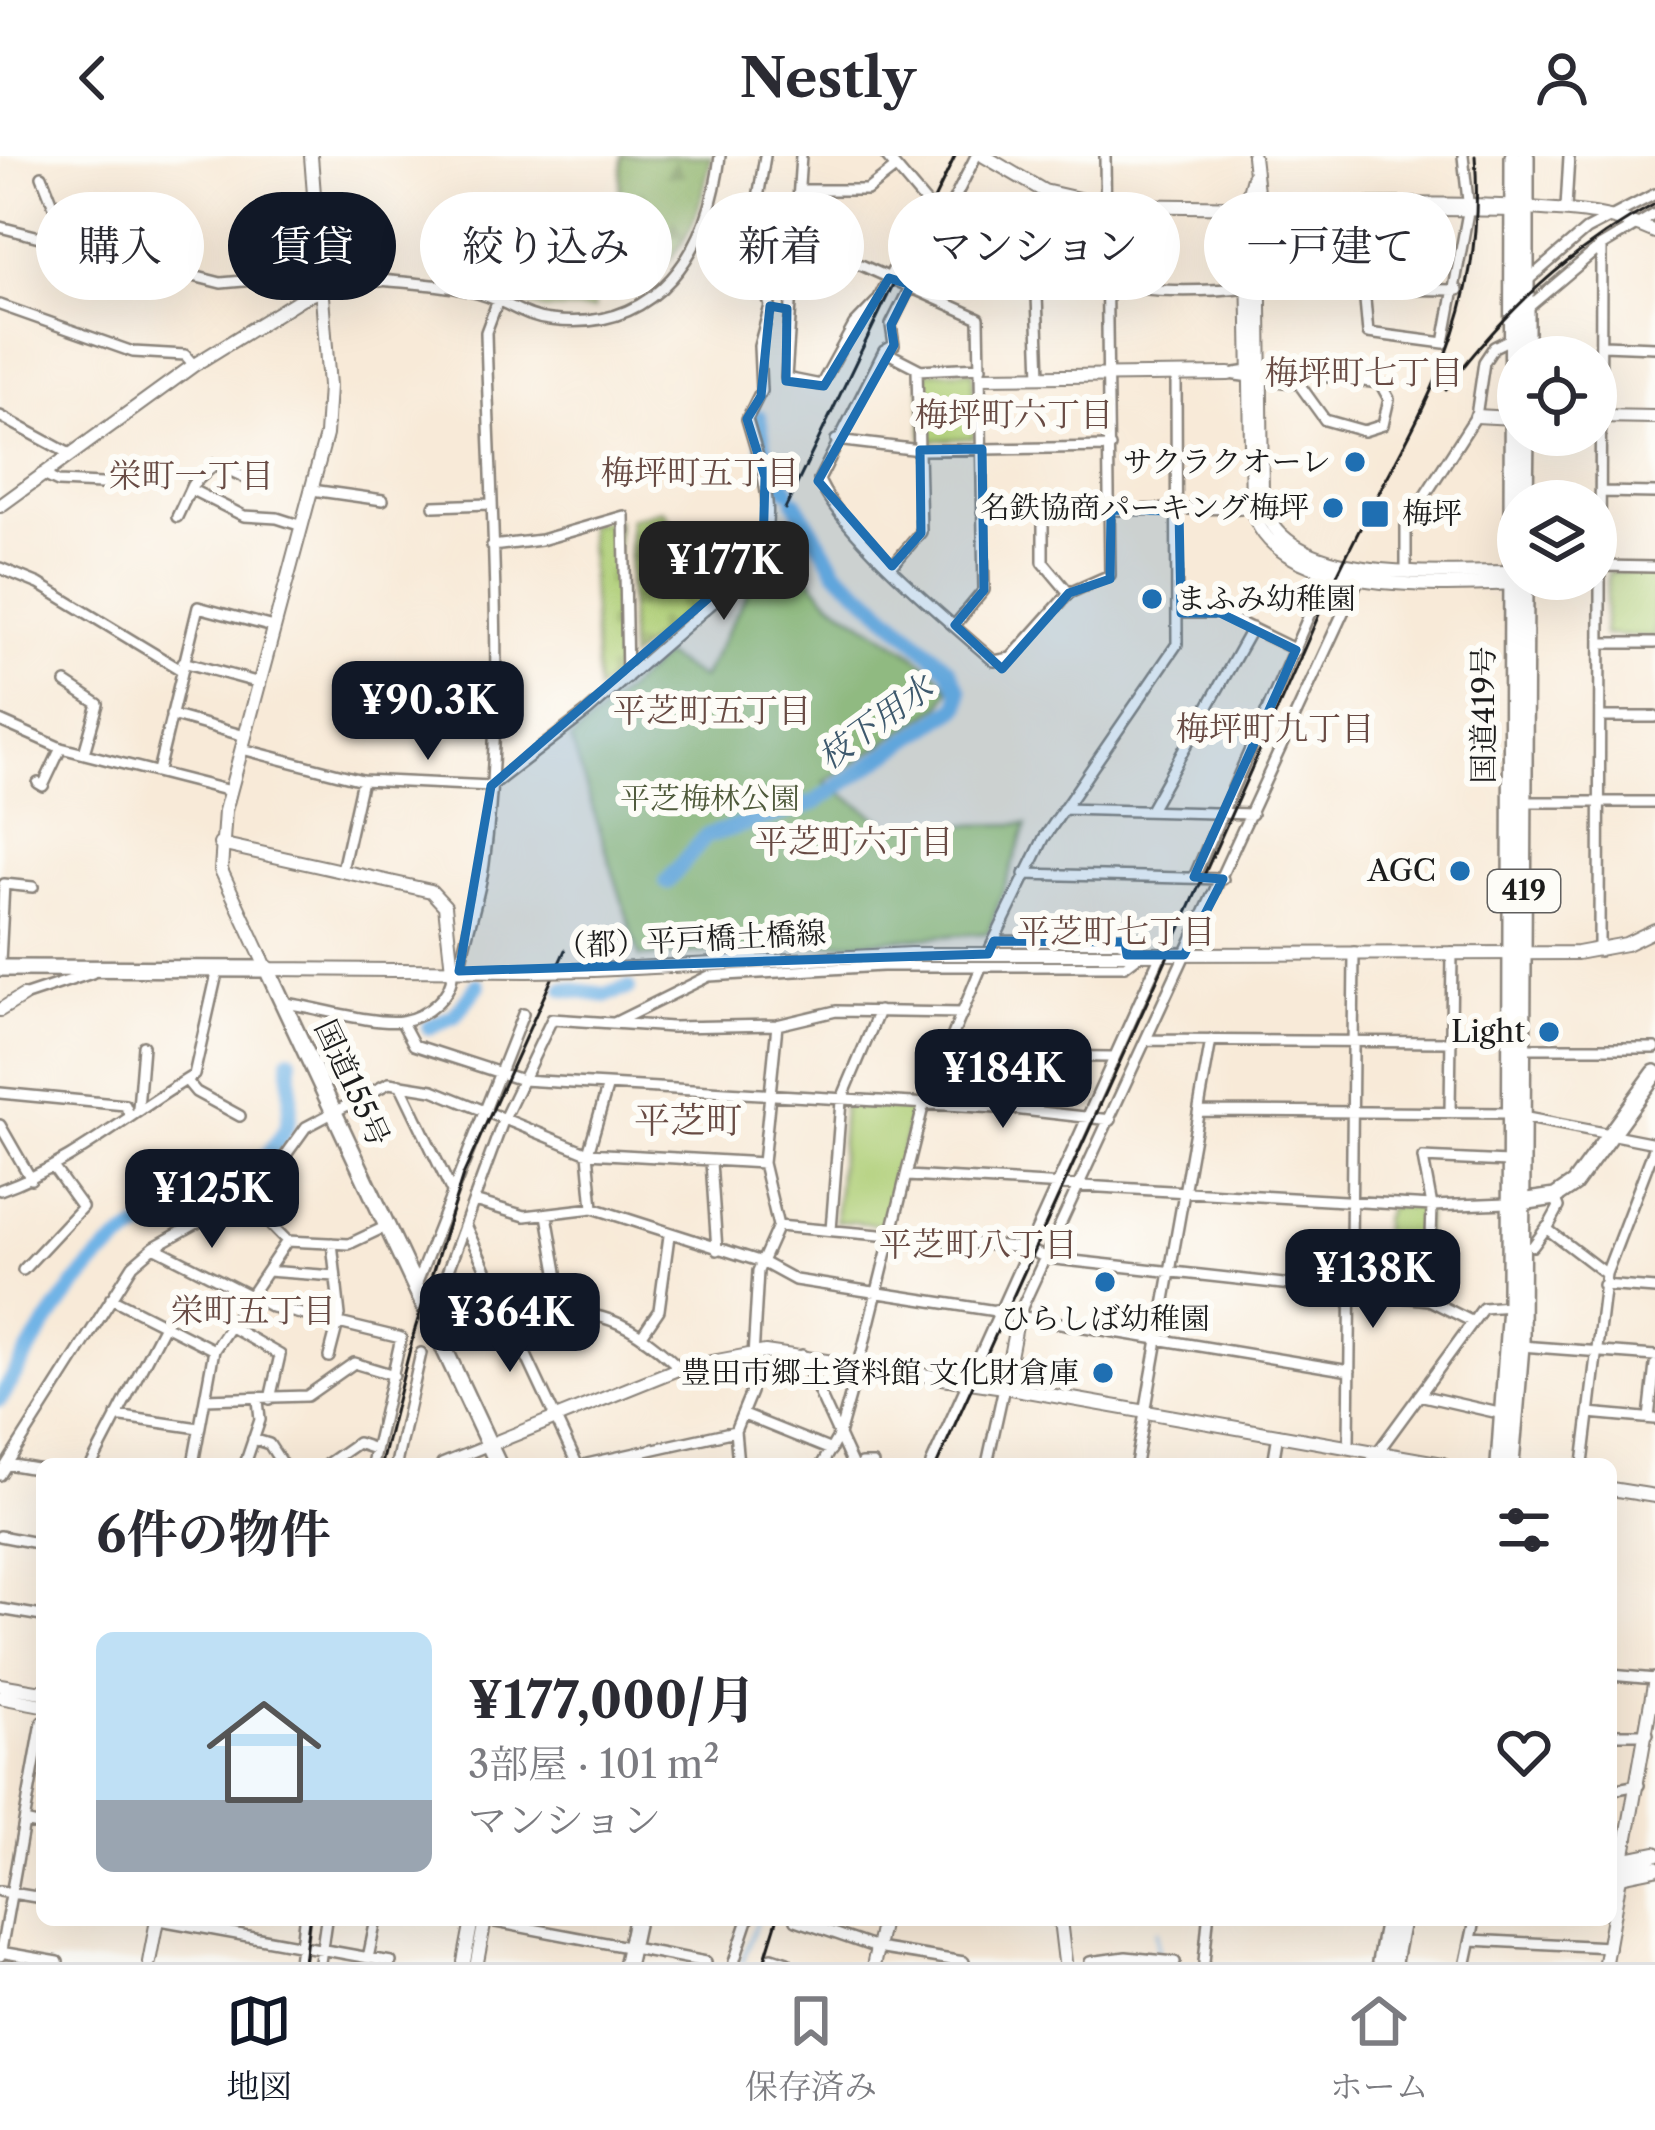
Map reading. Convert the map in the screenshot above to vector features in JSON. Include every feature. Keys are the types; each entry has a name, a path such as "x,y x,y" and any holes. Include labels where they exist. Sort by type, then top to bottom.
{"highway":[{"name":"国道419号","path":"1513,156 1526,282 1526,336"},
{"name":"国道419号","path":"1512,336 1518,208 1526,156"},
{"name":"国道419号","path":"1515,1203 1508,1162 1523,1048 1517,953 1523,802 1521,600"},
{"name":"国道419号","path":"1515,1203 1521,600"},
{"path":"0,965 267,969"},
{"name":"国道155号","path":"267,969 495,1458"},
{"path":"1515,1203 1556,1197 1574,1184 1655,1073"},
{"path":"1499,1458 1515,1203"},
{"path":"1512,1458 1521,1346 1515,1203"},
{"path":"1380,1962 1387,1926"},
{"path":"1393,1962 1401,1926"}],"main road":[{"path":"1617,1869 1655,1853"},
{"path":"1617,1869 1655,1868"}],"street":[{"path":"311,156 314,192"},
{"path":"672,275 693,255 714,194 720,156"},
{"path":"171,715 362,780 491,786 627,678 746,574 763,551 765,477 747,419 761,391 759,346 770,306 752,240 765,156"},
{"path":"801,156 800,190 867,190 894,170"},
{"path":"886,156 915,192"},
{"path":"960,192 980,156 1049,192"},
{"path":"1105,156 1105,192"},
{"path":"1253,156 1253,192"},
{"path":"1456,298 1468,206 1463,156"},
{"path":"1566,208 1569,156"},
{"path":"42,176 48,192"},
{"path":"1526,282 1610,215 1655,194"},
{"path":"1456,206 1566,208 1610,215 1655,232"},
{"path":"1525,310 1601,245 1655,214"},
{"path":"0,227 36,235"},
{"path":"1601,245 1603,336"},
{"path":"788,300 786,377 821,385 854,325 872,308 888,280"},
{"path":"0,506 194,365 305,300"},
{"path":"267,969 229,894 220,844 230,791 312,490 328,409 323,300"},
{"path":"285,1003 401,1021 444,997 453,982 484,866 494,731 486,332 498,300 526,314 560,321 645,300"},
{"path":"904,300 891,325 894,345 884,352 836,440 820,484 828,501 892,566 991,658 1001,661 1011,658 1069,593 1110,575 1107,300"},
{"path":"941,300 979,318 984,590 955,625"},
{"path":"1037,300 1040,377"},
{"path":"1254,300 1262,496 1279,536 1336,563 1497,577"},
{"path":"1365,300 1368,333 1444,343 1455,300"},
{"path":"0,305 133,352 185,355 194,365"},
{"path":"770,306 787,309"},
{"path":"1406,571 1406,525 1476,416 1484,362 1497,346"},
{"path":"1617,346 1655,347"},
{"path":"884,352 919,369 1040,377 1256,374 1380,383 1389,399 1383,425 1364,431 1324,420 1299,383 1256,374"},
{"path":"892,566 920,532 919,369"},
{"path":"825,1458 838,1435 859,1364 923,1107 982,965 1024,874 1063,809 1172,656 1180,613 1176,374"},
{"path":"1256,374 1252,508 1258,527 1281,553 1328,572 1359,578 1497,578"},
{"path":"0,416 68,453"},
{"path":"1476,416 1497,417"},
{"path":"1617,416 1655,417"},
{"path":"836,440 920,450 1110,447"},
{"path":"178,518 190,489 215,464 246,478"},
{"path":"41,474 58,482 123,485"},
{"path":"190,489 244,516 302,526"},
{"path":"312,490 383,500"},
{"path":"1617,492 1655,493"},
{"path":"434,506 489,504"},
{"path":"982,512 1252,508"},
{"path":"1043,511 1043,562 1069,593"},
{"path":"492,546 541,540 624,517 627,678"},
{"path":"1617,567 1655,567"},
{"path":"0,568 39,584 182,666 260,683"},
{"path":"1194,878 1328,572"},
{"path":"988,1458 1018,1316 1359,578"},
{"path":"1599,951 1600,600"},
{"path":"158,771 198,608 273,628"},
{"path":"1180,613 1220,613 1296,650"},
{"path":"1150,810 1252,628"},
{"path":"1601,644 1655,643"},
{"path":"66,682 98,704 84,754"},
{"path":"1600,717 1655,717"},
{"path":"431,718 494,731"},
{"path":"0,721 61,748 230,791"},
{"path":"38,783 43,786 61,748"},
{"path":"343,870 362,780"},
{"path":"1523,802 1655,802"},
{"path":"1063,809 1252,814"},
{"path":"220,844 417,886 442,898 455,970"},
{"path":"1024,874 1223,879"},
{"path":"0,965 4,884 33,887"},
{"name":"（都）平戸橋土橋線","path":"267,969 593,970 911,954 1599,951 1655,930"},
{"path":"615,1022 709,976 982,965 1125,966 1128,954 1124,942 994,941"},
{"path":"1348,1446 1354,952"},
{"path":"1450,1112 1452,952"},
{"path":"934,1458 1161,954"},
{"path":"0,1010 23,997 111,966"},
{"path":"23,997 40,967"},
{"path":"0,1190 80,1154 134,1111 194,1076 219,967"},
{"path":"430,1319 503,1121 553,1019 777,1025 836,1011 963,1013"},
{"path":"831,1230 841,1102 879,1011"},
{"path":"416,1285 523,1014"},
{"path":"401,1021 414,1045 521,1080 1111,1120"},
{"path":"737,1458 735,1431 744,1414 762,1262 778,1226 763,1163 777,1025"},
{"path":"1148,1040 1450,1042"},
{"path":"1137,1458 1211,1040"},
{"path":"134,1111 143,1046"},
{"path":"1523,1048 1655,1048"},
{"path":"945,1055 1111,1057"},
{"path":"186,1080 196,1092 240,1116"},
{"path":"400,1084 452,1192"},
{"path":"0,1475 133,1264 268,1180 306,1127 373,1088 400,1084 434,1090 589,1153 763,1163"},
{"path":"592,1208 589,1153 607,1088"},
{"path":"0,1093 125,1105 134,1111"},
{"path":"1199,1111 1516,1115 1655,1144 1605,1279 1584,1458"},
{"path":"0,1125 31,1179"},
{"path":"1429,1300 1432,1206 1424,1158 1508,1162"},
{"path":"711,1162 717,1250"},
{"path":"23,1270 82,1207 53,1167"},
{"path":"907,1176 1432,1206 1515,1203"},
{"path":"244,1197 287,1241 349,1244 388,1226"},
{"path":"1533,1246 1559,1207 1556,1197"},
{"path":"474,1201 525,1216 592,1208 762,1262 795,1280 1350,1371"},
{"path":"544,1312 557,1272 547,1215"},
{"path":"465,1225 554,1416 578,1458"},
{"path":"778,1226 1026,1248 1046,1258 1429,1300 1473,1322"},
{"path":"1547,1227 1605,1279 1655,1289"},
{"path":"642,1335 659,1310 669,1236"},
{"path":"194,1458 214,1350 287,1241"},
{"path":"329,1357 336,1321 332,1243"},
{"path":"154,1247 272,1307 401,1338 373,1458"},
{"path":"267,1271 335,1276"},
{"path":"111,1298 214,1350"},
{"path":"1374,1458 1484,1308 1510,1306"},
{"path":"509,1316 589,1310 642,1335 680,1368"},
{"path":"95,1458 164,1324"},
{"path":"231,1327 280,1355 270,1399"},
{"path":"1521,1346 1655,1360 1652,1419 1589,1413"},
{"path":"456,1458 680,1368 752,1352 802,1355 1004,1387 1414,1458"},
{"path":"397,1458 421,1353"},
{"path":"802,1355 853,1458"},
{"path":"205,1399 307,1396 354,1363 394,1375"},
{"path":"1419,1395 1503,1414"},
{"path":"247,1458 260,1420 258,1400"},
{"path":"744,1414 830,1450"},
{"path":"116,1416 199,1428"},
{"path":"610,1458 735,1431"},
{"path":"1274,1458 1278,1434"},
{"path":"254,1439 269,1444 279,1458"},
{"path":"336,1458 357,1443 375,1449"},
{"path":"7,1464 36,1469"},
{"path":"1617,1490 1655,1496"},
{"path":"0,1536 36,1543"},
{"path":"0,1609 36,1615"},
{"path":"1617,1676 1655,1679 1640,1785 1617,1869"},
{"path":"0,1684 36,1691"},
{"path":"0,1697 36,1704"},
{"path":"1617,1734 1648,1734"},
{"path":"36,1778 6,1892 0,1953 58,1962"},
{"path":"1617,1789 1640,1785"},
{"path":"24,1822 36,1825"},
{"path":"6,1892 36,1897"},
{"path":"149,1962 158,1926"},
{"path":"228,1926 301,1946 391,1962"},
{"path":"299,1962 303,1926"},
{"path":"320,1962 325,1926"},
{"path":"368,1958 375,1926"},
{"path":"464,1962 471,1926"},
{"path":"477,1962 484,1926"},
{"path":"510,1926 629,1955 706,1962"},
{"path":"734,1962 746,1926"},
{"path":"810,1926 876,1955 964,1962"},
{"path":"1061,1926 1065,1962"},
{"path":"1204,1962 1207,1926"},
{"path":"1466,1962 1474,1926"},
{"path":"1605,1962 1611,1926"},
{"path":"1471,1940 1609,1947"},
{"path":"772,1957 787,1962"},
{"path":"1090,1962 1175,1962"}],"highlighted area":[{"path":"889,278 911,285 891,325 894,345 818,481 892,566 921,533 920,450 982,449 984,590 955,625 1002,669 1069,593 1110,579 1111,510 1179,511 1181,613 1220,613 1296,650 1194,877 1223,879 1184,955 1127,955 1125,942 994,941 988,954 459,971 491,786 763,551 765,477 747,419 761,396 770,306 787,309 786,381 824,386"}],"green space":[{"path":"622,156 712,156 702,192 696,192 692,225 672,257 672,192 620,192"},
{"path":"593,300 594,309 544,309 519,302"},
{"path":"973,371 974,438 923,441 920,372"},
{"path":"663,510 688,550 701,544 724,578 629,660 630,519"},
{"path":"617,520 618,672 597,691 588,524"},
{"name":"平芝梅林公園","path":"767,535 787,547 830,600 913,654 949,690 942,705 825,782 890,826 1027,824 988,933 640,957 571,740 664,656 702,679 761,567"},
{"path":"1617,572 1655,573 1655,638 1604,635 1606,600 1617,600"},
{"path":"843,1105 912,1109 885,1225 836,1221"},
{"path":"1389,1206 1427,1207 1421,1289 1383,1286 1383,1220"}],"waterway":[{"name":"枝下用水","path":"759,417 766,459 788,490"},
{"name":"枝下用水","path":"667,882 706,836 814,803 959,706 960,691 949,669 836,570 795,502"},
{"name":"枝下用水","path":"429,1027 454,1016 478,985"},
{"name":"枝下用水","path":"564,989 606,995 628,988"},
{"name":"枝下用水","path":"0,1399 59,1306 102,1256 145,1226 225,1185 269,1152 289,1116 290,1059"},
{"path":"742,1962 755,1926"},
{"path":"1157,1931 1158,1958"}],"railway":[{"path":"785,509 955,156"},
{"path":"940,1458 1324,603 1431,390 1468,283 1476,223 1475,156"},
{"path":"1446,389 1540,284 1594,241 1655,204"},
{"path":"383,1458 415,1329 463,1175 565,950"},
{"path":"304,1962 308,1926"},
{"path":"764,1962 775,1926"}],"place":[{"name":"サクラクオーレ","path":"1355,462"},
{"name":"名鉄協商パーキング梅坪","path":"1333,508"},
{"name":"梅坪","path":"1375,514"},
{"name":"まふみ幼稚園","path":"1152,599"},
{"name":"AGC","path":"1460,871"},
{"name":"Light","path":"1549,1032"},
{"name":"ひらしば幼稚園","path":"1105,1282"},
{"name":"豊田市郷土資料館 文化財倉庫","path":"1103,1373"}],"district":[{"name":"梅坪町七丁目","path":"1364,372"},
{"name":"梅坪町六丁目","path":"1014,414"},
{"name":"梅坪町五丁目","path":"700,472"},
{"name":"栄町一丁目","path":"191,475"},
{"name":"平芝町五丁目","path":"712,710"},
{"name":"梅坪町九丁目","path":"1275,728"},
{"name":"平芝町六丁目","path":"854,841"},
{"name":"平芝町七丁目","path":"1116,931"},
{"name":"平芝町","path":"688,1120"},
{"name":"平芝町八丁目","path":"978,1244"},
{"name":"栄町五丁目","path":"253,1310"}]}
